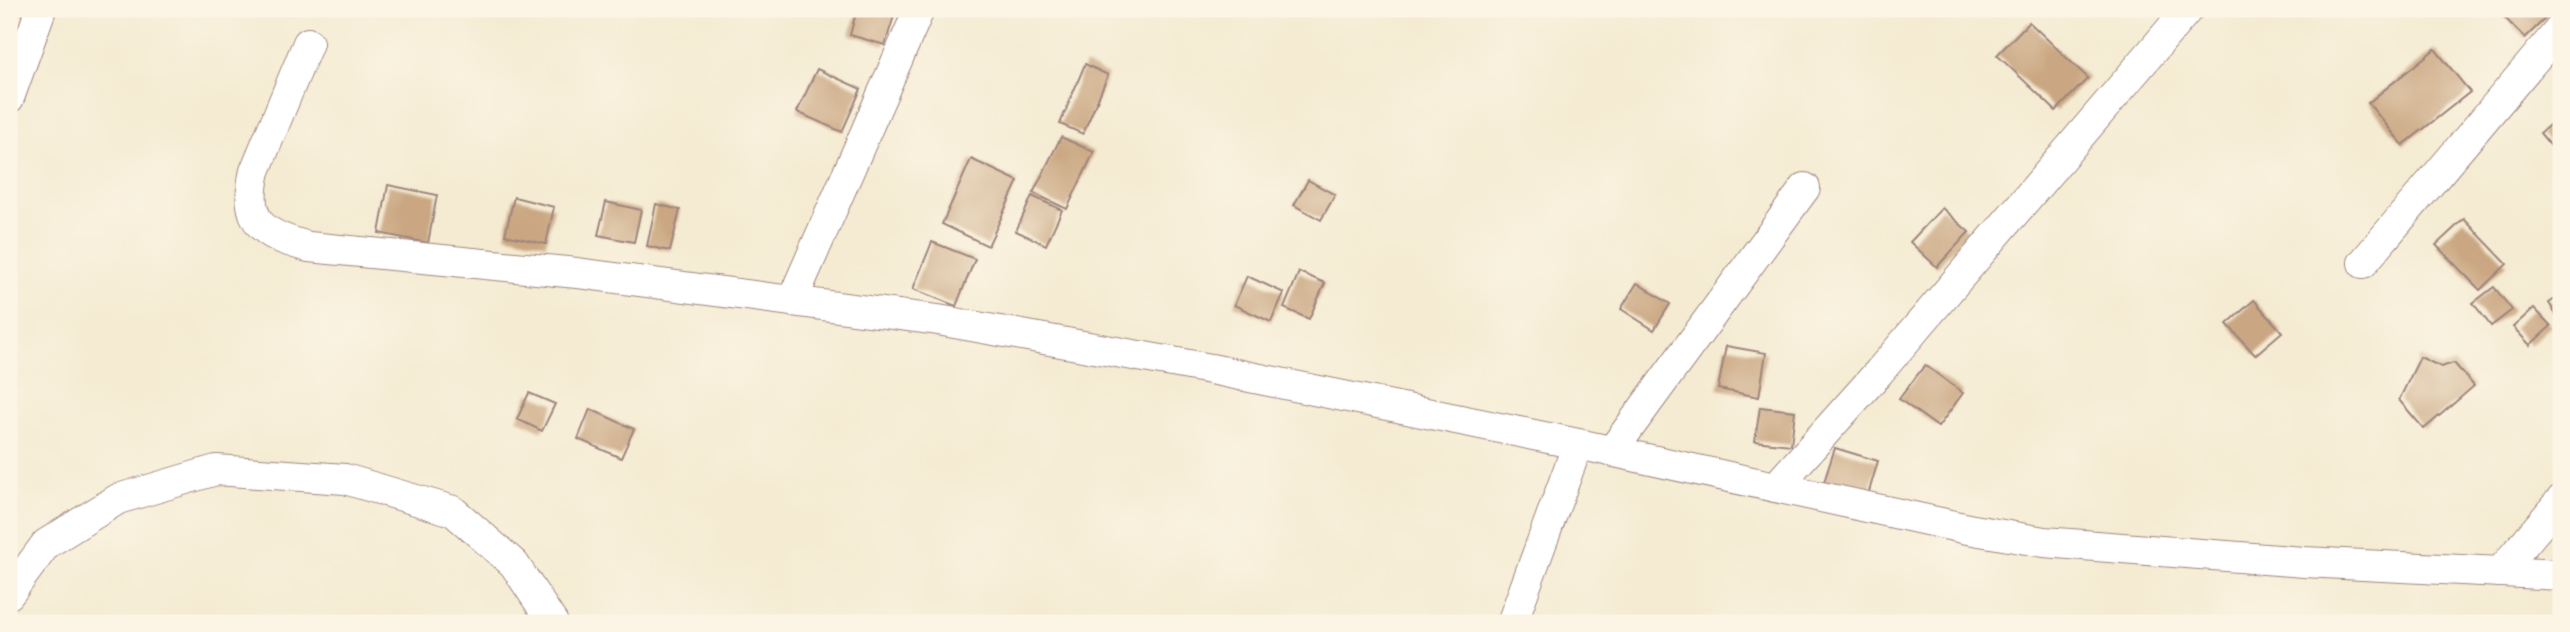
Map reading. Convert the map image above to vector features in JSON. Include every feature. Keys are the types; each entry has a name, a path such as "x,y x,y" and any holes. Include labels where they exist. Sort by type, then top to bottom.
{"street":[{"path":"9,98 41,9"},
{"path":"1776,487 1879,372 2188,9"},
{"path":"792,300 919,10"},
{"path":"2363,263 2561,28"},
{"path":"308,43 255,171 250,191 253,215 265,230 285,241 309,247 577,273 938,320 1211,369 1612,451 1968,529 2044,542 2304,562 2561,575"},
{"path":"1612,451 1805,188"},
{"path":"1512,623 1578,444"},
{"path":"9,594 46,544 118,499 216,470 345,478 453,511 514,564 552,623"},
{"path":"2500,572 2561,500"}],"path":[{"path":"1982,617 2030,623"}],"building":[{"path":"857,9 896,9 885,45 850,35"},
{"path":"2496,9 2555,9 2525,38"},
{"path":"2029,22 2088,78 2056,111 1997,55"},
{"path":"2435,49 2470,92 2403,145 2368,103"},
{"path":"1085,64 1108,75 1083,134 1060,124"},
{"path":"817,69 861,89 842,132 797,112"},
{"path":"2561,115 2561,158 2540,133"},
{"path":"1061,137 1094,152 1067,209 1033,193"},
{"path":"971,159 1018,181 988,246 942,224"},
{"path":"1308,180 1335,195 1321,220 1294,205"},
{"path":"388,185 437,195 428,243 379,233"},
{"path":"1032,196 1062,210 1046,245 1016,231"},
{"path":"514,197 554,207 546,244 505,235"},
{"path":"606,202 641,210 634,242 598,235"},
{"path":"656,204 680,210 670,251 647,246"},
{"path":"1942,208 1969,232 1937,267 1910,242"},
{"path":"2464,219 2507,264 2480,290 2436,245"},
{"path":"932,242 975,259 956,306 913,289"},
{"path":"1299,272 1325,283 1309,319 1284,308"},
{"path":"1247,276 1284,293 1271,322 1234,305"},
{"path":"1637,283 1670,304 1654,330 1621,309"},
{"path":"2494,287 2512,310 2491,326 2473,303"},
{"path":"2561,295 2561,323 2549,303"},
{"path":"2254,300 2282,332 2255,355 2227,324"},
{"path":"2534,308 2551,326 2530,345 2513,327"},
{"path":"1726,346 1766,353 1759,397 1718,389"},
{"path":"2420,357 2441,367 2454,363 2474,386 2424,429 2399,400"},
{"path":"1925,365 1963,393 1938,427 1899,399"},
{"path":"529,393 555,404 542,431 517,419"},
{"path":"1760,407 1795,411 1791,445 1755,441"},
{"path":"590,409 634,429 621,458 578,439"},
{"path":"1835,448 1878,461 1868,495 1824,482"}]}
